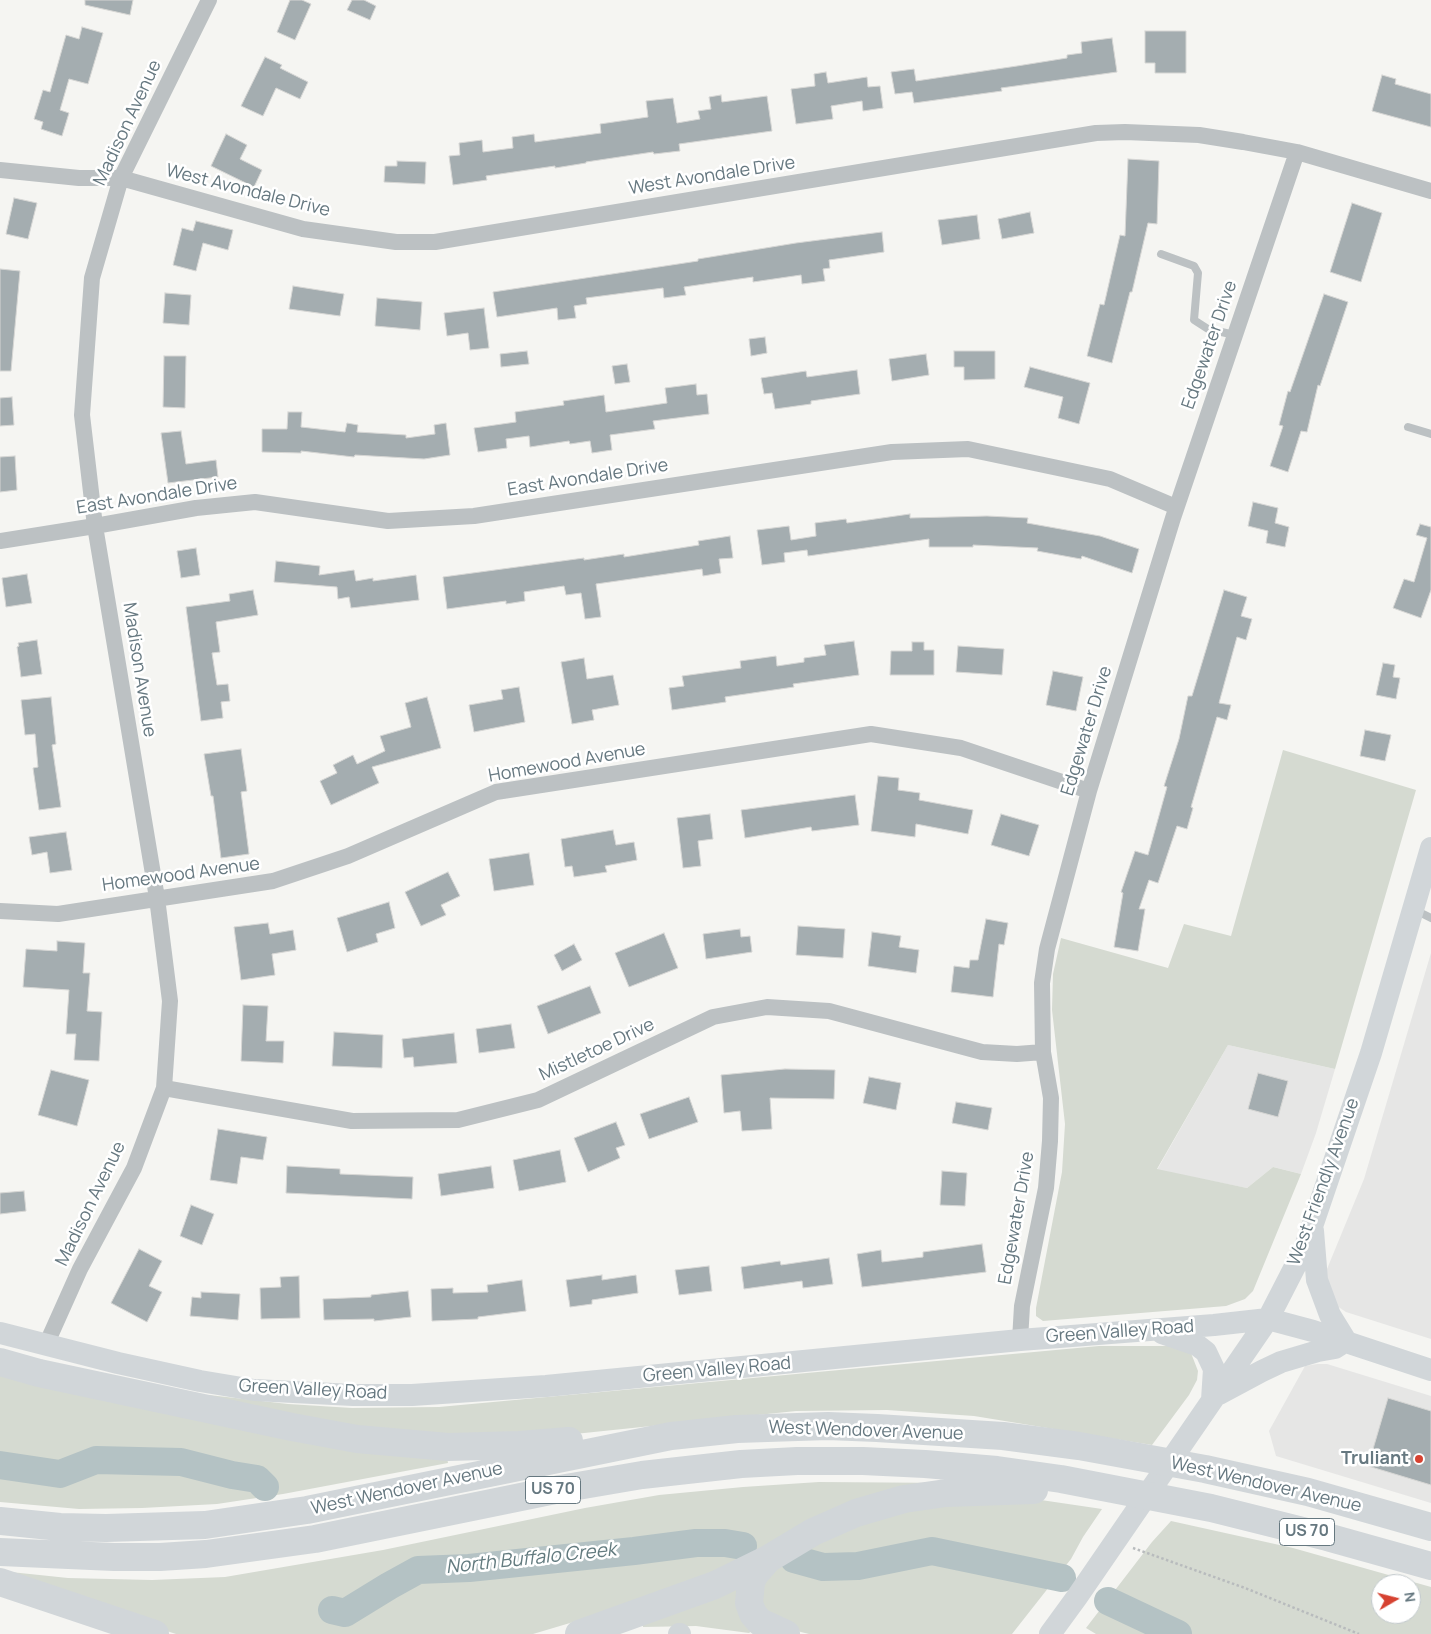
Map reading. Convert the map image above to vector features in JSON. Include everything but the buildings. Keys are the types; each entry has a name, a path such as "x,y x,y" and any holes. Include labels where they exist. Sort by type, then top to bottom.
{"highway":[{"path":"0,1362 39,1373 357,1439 448,1447 519,1445 671,1436"},
{"name":"West Wendover Avenue","path":"0,1521 60,1527 106,1528 205,1525 307,1510 671,1436 771,1427 877,1428 1003,1436 1079,1446 1308,1492 1431,1527"},
{"name":"West Wendover Avenue","path":"0,1552 114,1557 206,1554 315,1539 560,1489 642,1475 741,1464 863,1461 997,1470 1062,1479 1181,1502 1327,1537 1431,1566"},
{"path":"579,1634 715,1585 768,1559 813,1532 856,1512 904,1499 946,1493 999,1490 1114,1490"},
{"path":"768,1559 755,1574 751,1582 749,1603 753,1614 760,1622 786,1634"},
{"path":"0,1582 155,1634"}],"main road":[{"name":"West Friendly Avenue","path":"1050,1634 1268,1319 1305,1247 1371,1053 1422,914 1431,848"},
{"path":"1214,1398 1262,1370 1281,1362 1335,1348 1346,1341 1330,1315 1317,1280 1312,1239 1313,1223"},
{"name":"Green Valley Road","path":"0,1332 127,1365 200,1381 254,1390 344,1395 412,1395 556,1385 1020,1340 1268,1319 1296,1325 1431,1370"},
{"path":"1152,1329 1197,1345 1206,1352 1214,1369 1214,1398"}],"street":[{"name":"Madison Avenue","path":"46,1344 80,1269 134,1168 164,1088 170,1001 157,898 95,526 82,416 92,278 121,178 210,0"},
{"name":"West Avondale Drive","path":"0,170 79,178 121,178 303,229 396,242 435,242 1096,133 1125,132 1199,135 1297,152 1431,191"},
{"name":"Edgewater Drive","path":"1020,1340 1022,1306 1046,1188 1050,1141 1051,1098 1042,1052 1042,983 1047,949 1089,791 1176,507 1297,152"},
{"name":"East Avondale Drive","path":"0,541 196,508 255,502 388,521 474,516 892,452 968,448 1110,478 1176,507"},
{"name":"Homewood Avenue","path":"0,911 58,914 273,881 348,856 496,792 871,734 961,748 1089,791"},
{"name":"Mistletoe Drive","path":"164,1088 352,1121 458,1120 538,1100 713,1017 767,1008 830,1011 982,1052 1017,1054 1042,1052"}],"lane":[{"path":"1162,254 1194,266 1198,273 1194,320 1208,329 1234,335"},
{"path":"1408,427 1431,434"}],"path":[{"path":"1115,1541 1245,1588 1358,1634"}],"shaded area":[{"path":"1283,750 1416,790 1335,1069 1228,1045 1157,1169 1247,1188 1273,1167 1301,1174 1253,1291 1245,1299 1226,1306 1043,1321 1036,1316 1036,1308 1062,1172 1065,1124 1052,1010 1053,974 1061,938 1168,968 1184,924 1231,936"},
{"path":"1431,953 1431,1339 1346,1312 1337,1306 1326,1280 1327,1269 1364,1179"},
{"path":"1228,1045 1335,1069 1316,1133 1301,1174 1273,1167 1247,1188 1157,1170"},
{"path":"1099,1346 1180,1346 1191,1353 1198,1371 1197,1380 1189,1395 1152,1445 974,1416 887,1410 796,1411 565,1435 392,1435 207,1400 209,1395 288,1404 352,1408 439,1407"},
{"path":"1327,1364 1431,1396 1431,1503 1276,1456 1269,1431 1305,1366"},
{"path":"0,1374 447,1457 448,1463 283,1494 217,1504 79,1509 0,1502"},
{"path":"819,1482 956,1483 724,1571 607,1612 533,1634 176,1634 1,1576 1,1571 68,1578 152,1580 225,1577 383,1550 585,1508 659,1495"},
{"path":"1041,1500 1102,1509 1071,1559 1012,1634 809,1634 781,1627 763,1610 760,1590 766,1575 817,1542 872,1520 930,1506"},
{"path":"1171,1521 1293,1548 1385,1574 1371,1574 1371,1624 1421,1624 1421,1584 1431,1587 1431,1634 1096,1634 1086,1628 1152,1542"},
{"path":"740,1584 753,1630 749,1633 696,1626 643,1627 643,1623"}],"waterway":[{"name":"North Buffalo Creek","path":"0,1465 60,1474 96,1460 181,1462 232,1475 257,1479 265,1487"},
{"name":"North Buffalo Creek","path":"332,1610 345,1613 418,1570 469,1568 696,1543 725,1543 743,1546"},
{"name":"North Buffalo Creek","path":"794,1559 823,1567 858,1566 932,1551 1062,1578"},
{"name":"North Buffalo Creek","path":"1108,1601 1178,1634"}],"place":[{"name":"Truliant","path":"1419,1459"}]}
